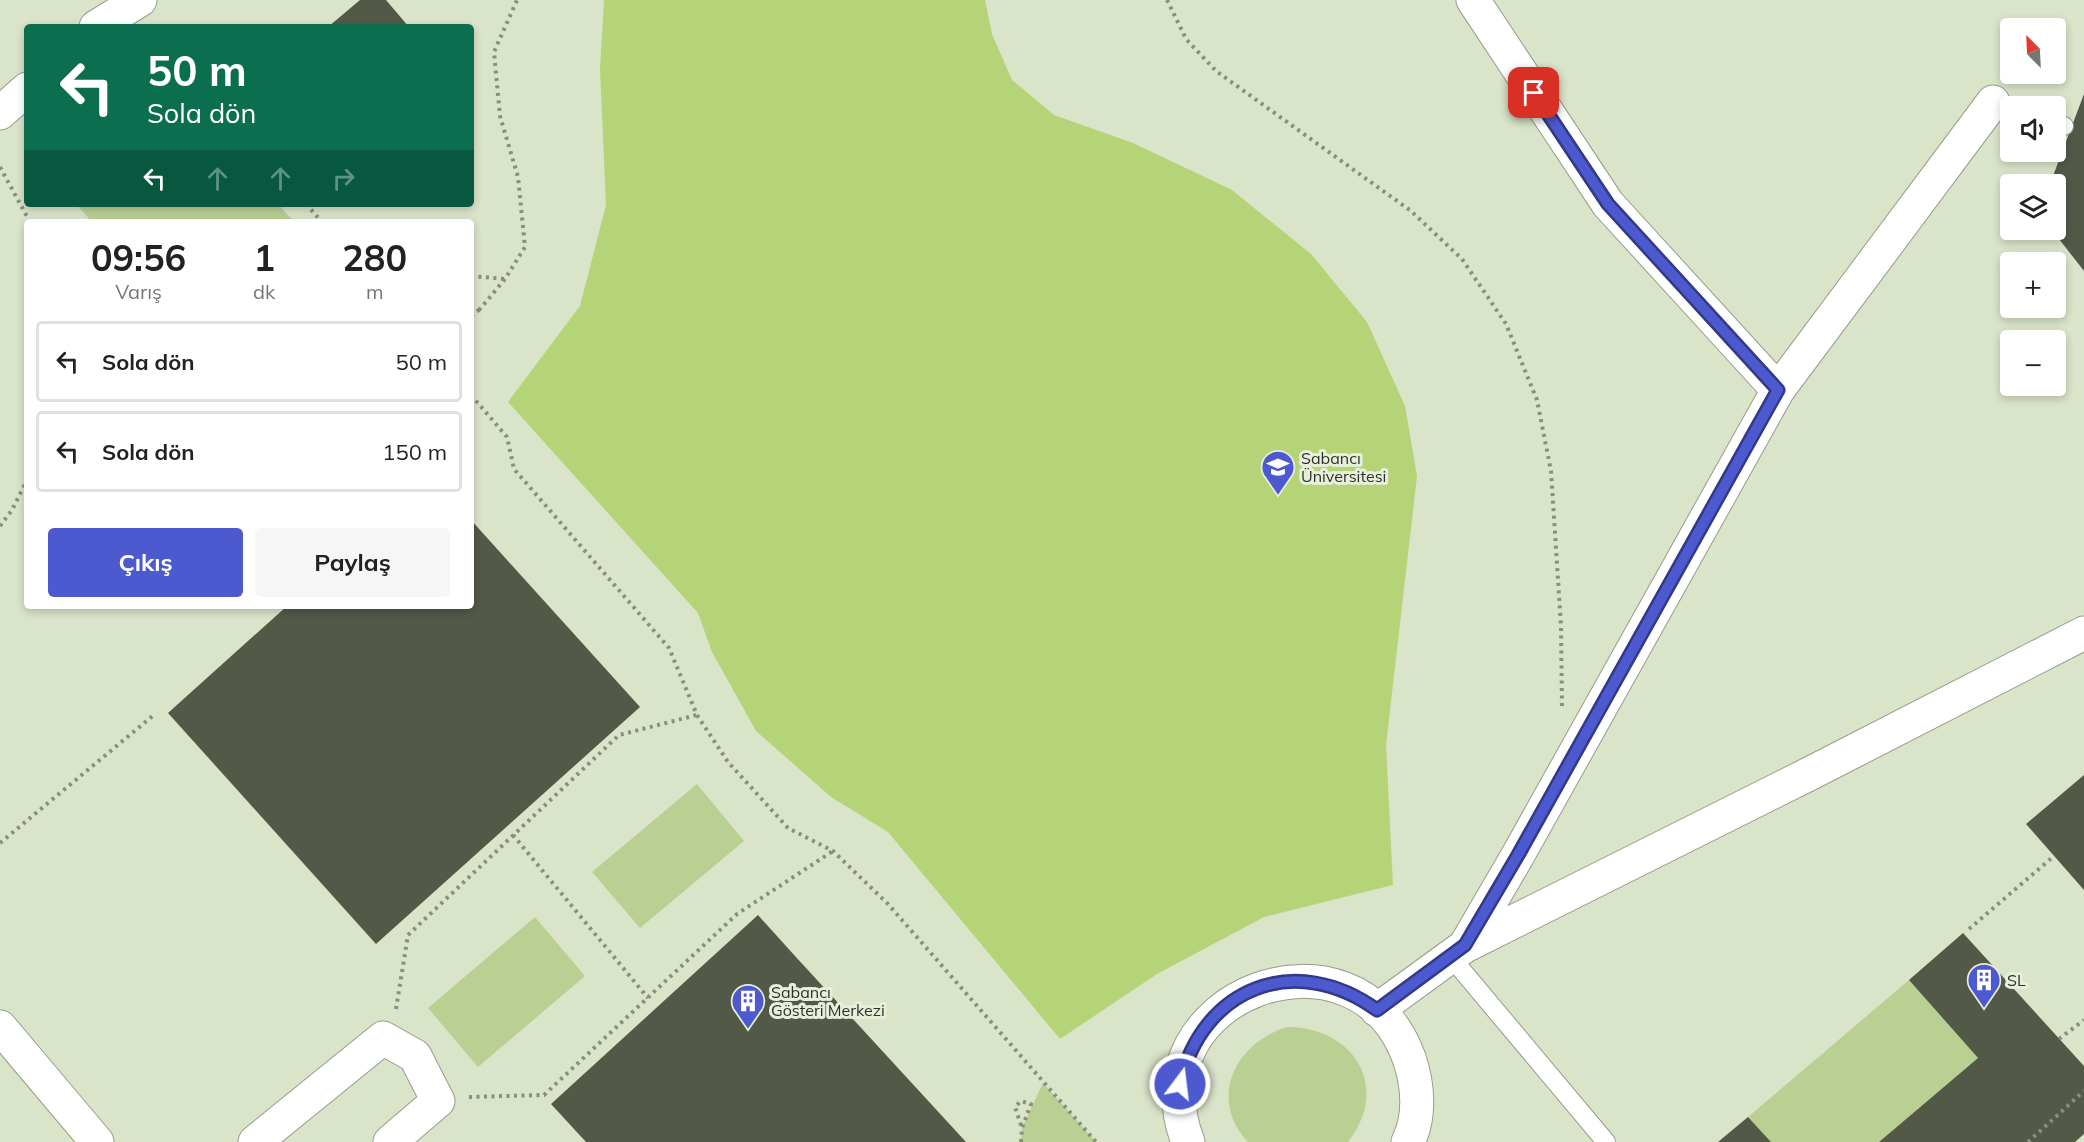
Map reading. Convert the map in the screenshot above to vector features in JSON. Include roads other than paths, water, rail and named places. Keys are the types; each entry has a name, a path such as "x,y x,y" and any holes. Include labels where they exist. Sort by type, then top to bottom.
{"street":[{"path":"101,24 140,0"},
{"path":"1473,0 1608,204 1778,390"},
{"path":"0,113 24,92"},
{"path":"1457,951 1518,855 1778,390 2000,108"},
{"path":"1377,1010 1457,951 2084,633"},
{"path":"1188,1142 1180,1108 1180,1084 1185,1062 1208,1021 1226,1005 1267,984 1291,981 1314,982 1337,987 1358,996 1377,1010 1393,1027 1405,1047 1413,1069 1417,1091 1416,1114 1408,1142"},
{"path":"0,1027 97,1142"},
{"path":"255,1142 383,1038 415,1056 438,1101 390,1142"}],"lane":[{"path":"1457,951 1606,1142"}],"place":[{"name":"Sabancı Üniversitesi","path":"1278,496"},
{"name":"SL","path":"1984,1009"},
{"name":"Sabancı Gösteri Merkezi","path":"748,1030"}]}
